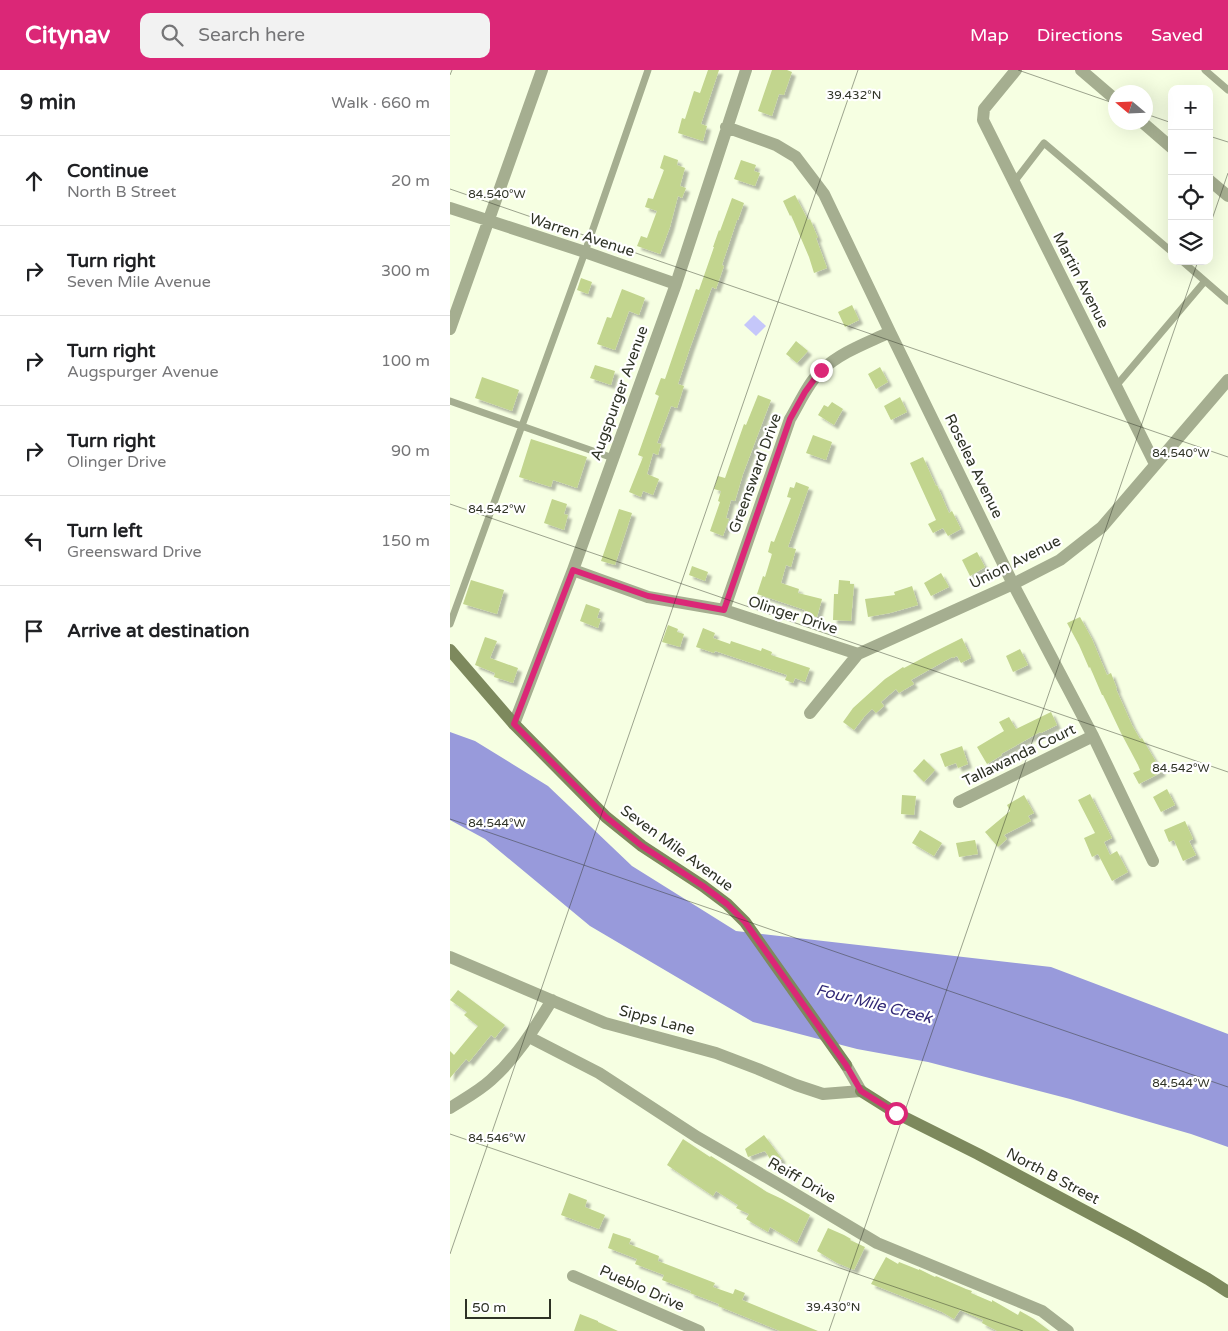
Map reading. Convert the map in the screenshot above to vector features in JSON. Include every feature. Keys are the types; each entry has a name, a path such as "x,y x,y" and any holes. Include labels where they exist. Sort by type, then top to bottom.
{"main road":[{"name":"Seven Mile Avenue","path":"450,650 514,724 606,817 642,846 727,904 745,922 846,1065"},
{"name":"North B Street","path":"861,1091 896,1113 978,1154 1132,1236 1228,1292"}],"street":[{"path":"450,329 542,70"},
{"name":"Augspurger Avenue","path":"514,724 573,570 676,284 746,70"},
{"name":"Martin Avenue","path":"1016,70 984,109 983,120 1155,464"},
{"path":"1081,70 1108,93"},
{"name":"Roselea Avenue","path":"726,128 776,145 796,157 810,173 824,194 1013,584 1093,736 1153,861"},
{"path":"1151,130 1168,145"},
{"path":"1213,183 1228,196"},
{"name":"Warren Avenue","path":"450,208 676,284"},
{"name":"Greensward Drive","path":"724,610 790,419 805,392 821,370 846,353 890,332"},
{"name":"Union Avenue","path":"810,713 858,654 1013,584 1060,560 1102,527 1228,380"},
{"name":"Olinger Drive","path":"573,570 648,596 724,610 858,654"},
{"name":"Tallawanda Court","path":"960,802 1093,736"},
{"name":"Sipps Lane","path":"450,957 605,1023 716,1053 796,1086 822,1094 861,1091"},
{"path":"450,1108 490,1081 513,1058 529,1037 552,1000"},
{"name":"Reiff Drive","path":"529,1037 599,1072 697,1137 877,1243 1042,1311 1068,1331"},
{"name":"Seven Mile Avenue","path":"846,1065 861,1091"},
{"name":"Pueblo Drive","path":"573,1276 699,1331"}],"lane":[{"path":"450,624 585,252 648,70"},
{"path":"1205,70 1228,90"},
{"path":"1014,182 1044,143 1168,249"},
{"path":"1187,265 1228,301"},
{"path":"1116,386 1205,281"},
{"path":"450,401 613,458"}],"shaded area":[{"path":"754,315 766,326 756,336 744,325"}],"water":[{"name":"Four Mile Creek","path":"450,732 475,741 548,786 632,866 736,931 1051,967 1228,1034 1228,1147 1191,1134 1070,1099 928,1062 857,1049 753,1022 590,926 485,839 450,820"}],"building":[{"path":"708,70 719,70 701,124 707,126 703,141 678,133 682,118 685,119 694,91 700,93"},
{"path":"772,70 792,72 784,95 779,94 772,116 758,111"},
{"path":"664,155 678,160 677,165 685,168 680,186 686,188 682,198 678,196 670,227 660,254 637,246 641,236 647,238 657,211 645,207 648,198 653,199 664,170 660,168"},
{"path":"741,160 756,165 754,171 760,173 755,186 734,179"},
{"path":"795,195 808,220 810,219 827,268 814,273 791,215 783,201"},
{"path":"732,198 744,203 722,265 724,266 716,289 712,287 678,384 684,386 677,408 671,406 657,443 661,444 658,455 653,453 647,474 659,479 653,495 643,491 641,497 629,492 643,457 638,455 659,396 655,394 661,378 665,379 696,289 699,290"},
{"path":"581,278 592,282 588,294 577,290"},
{"path":"622,289 645,298 639,315 629,311 615,350 597,344 607,317 611,318"},
{"path":"852,305 859,320 845,327 838,312"},
{"path":"796,341 808,351 797,363 786,354"},
{"path":"595,365 615,371 611,385 590,378"},
{"path":"880,367 888,382 876,389 868,374"},
{"path":"482,377 519,390 512,411 475,398"},
{"path":"758,395 771,400 743,474 735,501 731,500 726,518 729,519 723,536 710,531 720,502 718,501 721,491 714,489 718,476 725,478 744,424 746,425"},
{"path":"900,397 907,412 891,420 884,406"},
{"path":"832,402 843,409 834,425 818,415 824,405 828,407"},
{"path":"813,435 832,442 826,460 806,453"},
{"path":"531,439 587,457 577,488 553,480 551,487 519,477"},
{"path":"923,457 949,513 952,511 961,529 948,536 943,528 933,533 928,524 936,520 910,463"},
{"path":"796,482 809,487 788,547 796,549 791,567 786,565 781,583 799,589 798,593 822,599 817,617 804,614 805,610 757,594 763,576 765,577 772,554 768,552 771,541 774,542 791,498 787,497 790,487 794,488"},
{"path":"552,499 567,504 564,514 568,515 564,530 544,523"},
{"path":"619,509 632,513 615,565 601,561"},
{"path":"977,552 985,567 970,576 962,560"},
{"path":"692,566 708,572 705,581 689,575"},
{"path":"941,573 949,587 931,596 924,583"},
{"path":"471,580 504,590 497,614 463,604"},
{"path":"839,580 850,581 850,584 854,584 851,621 833,620 834,594 838,594"},
{"path":"912,586 918,605 868,617 865,599 895,595 894,592"},
{"path":"586,604 600,609 597,618 601,619 598,628 580,621"},
{"path":"1080,617 1092,639 1107,675 1111,673 1132,725 1162,772 1139,784 1133,773 1140,770 1138,765 1067,623"},
{"path":"668,625 678,629 677,632 684,634 680,647 662,642"},
{"path":"703,628 715,633 713,638 730,644 731,641 761,651 762,648 772,652 771,655 810,668 805,682 795,678 793,683 785,680 787,675 715,651 714,653 696,647"},
{"path":"485,637 497,641 490,658 518,668 513,683 494,677 495,673 475,665"},
{"path":"962,638 971,658 961,663 957,656 952,657 911,680 914,684 899,693 896,689 881,702 884,706 876,713 872,709 854,730 843,722 853,708 885,679 903,667"},
{"path":"1020,649 1028,665 1013,672 1006,656"},
{"path":"1051,712 1057,725 1040,732 987,764 977,747 1004,731 999,722 1009,717 1016,729"},
{"path":"962,746 968,764 958,768 956,763 945,767 940,754"},
{"path":"924,759 935,770 924,782 913,771"},
{"path":"1167,789 1175,805 1161,812 1153,797"},
{"path":"1090,794 1112,838 1104,842 1110,855 1117,851 1128,872 1112,881 1098,854 1092,857 1084,838 1095,833 1078,800"},
{"path":"902,795 916,796 914,815 901,814"},
{"path":"1024,795 1034,813 1028,816 1031,821 1004,835 1007,839 998,847 985,832 1010,811 1007,805"},
{"path":"1185,821 1193,839 1189,841 1196,855 1183,861 1174,840 1169,842 1164,830"},
{"path":"920,830 942,843 934,856 912,843"},
{"path":"975,840 978,854 959,857 956,843"},
{"path":"458,990 505,1025 495,1038 491,1035 469,1062 466,1059 450,1078 450,1051 454,1055 478,1026 464,1015 467,1012 450,1000"},
{"path":"764,1135 782,1159 774,1165 765,1151 748,1157 745,1149"},
{"path":"683,1139 767,1192 810,1215 797,1243 770,1227 768,1232 746,1219 749,1214 736,1208 738,1205 716,1191 713,1196 667,1165"},
{"path":"569,1193 587,1200 585,1207 605,1215 599,1229 561,1215"},
{"path":"828,1228 865,1247 854,1270 837,1263 817,1251"},
{"path":"613,1233 631,1239 629,1244 659,1256 658,1261 715,1283 713,1287 733,1294 735,1289 745,1293 742,1300 818,1331 780,1331 718,1306 719,1304 662,1280 664,1275 635,1264 637,1259 608,1248"},
{"path":"886,1257 898,1264 899,1262 919,1269 972,1291 971,1293 992,1302 992,1300 1018,1315 1020,1311 1050,1331 997,1331 982,1323 983,1320 960,1310 954,1319 942,1312 871,1284"},
{"path":"580,1314 598,1321 618,1331 574,1331"}],"route":[{"path":"821,370 805,392 790,419 724,610 648,596 573,570 514,724 606,817 642,846 727,904 745,922 846,1065 861,1091 896,1113"}]}
